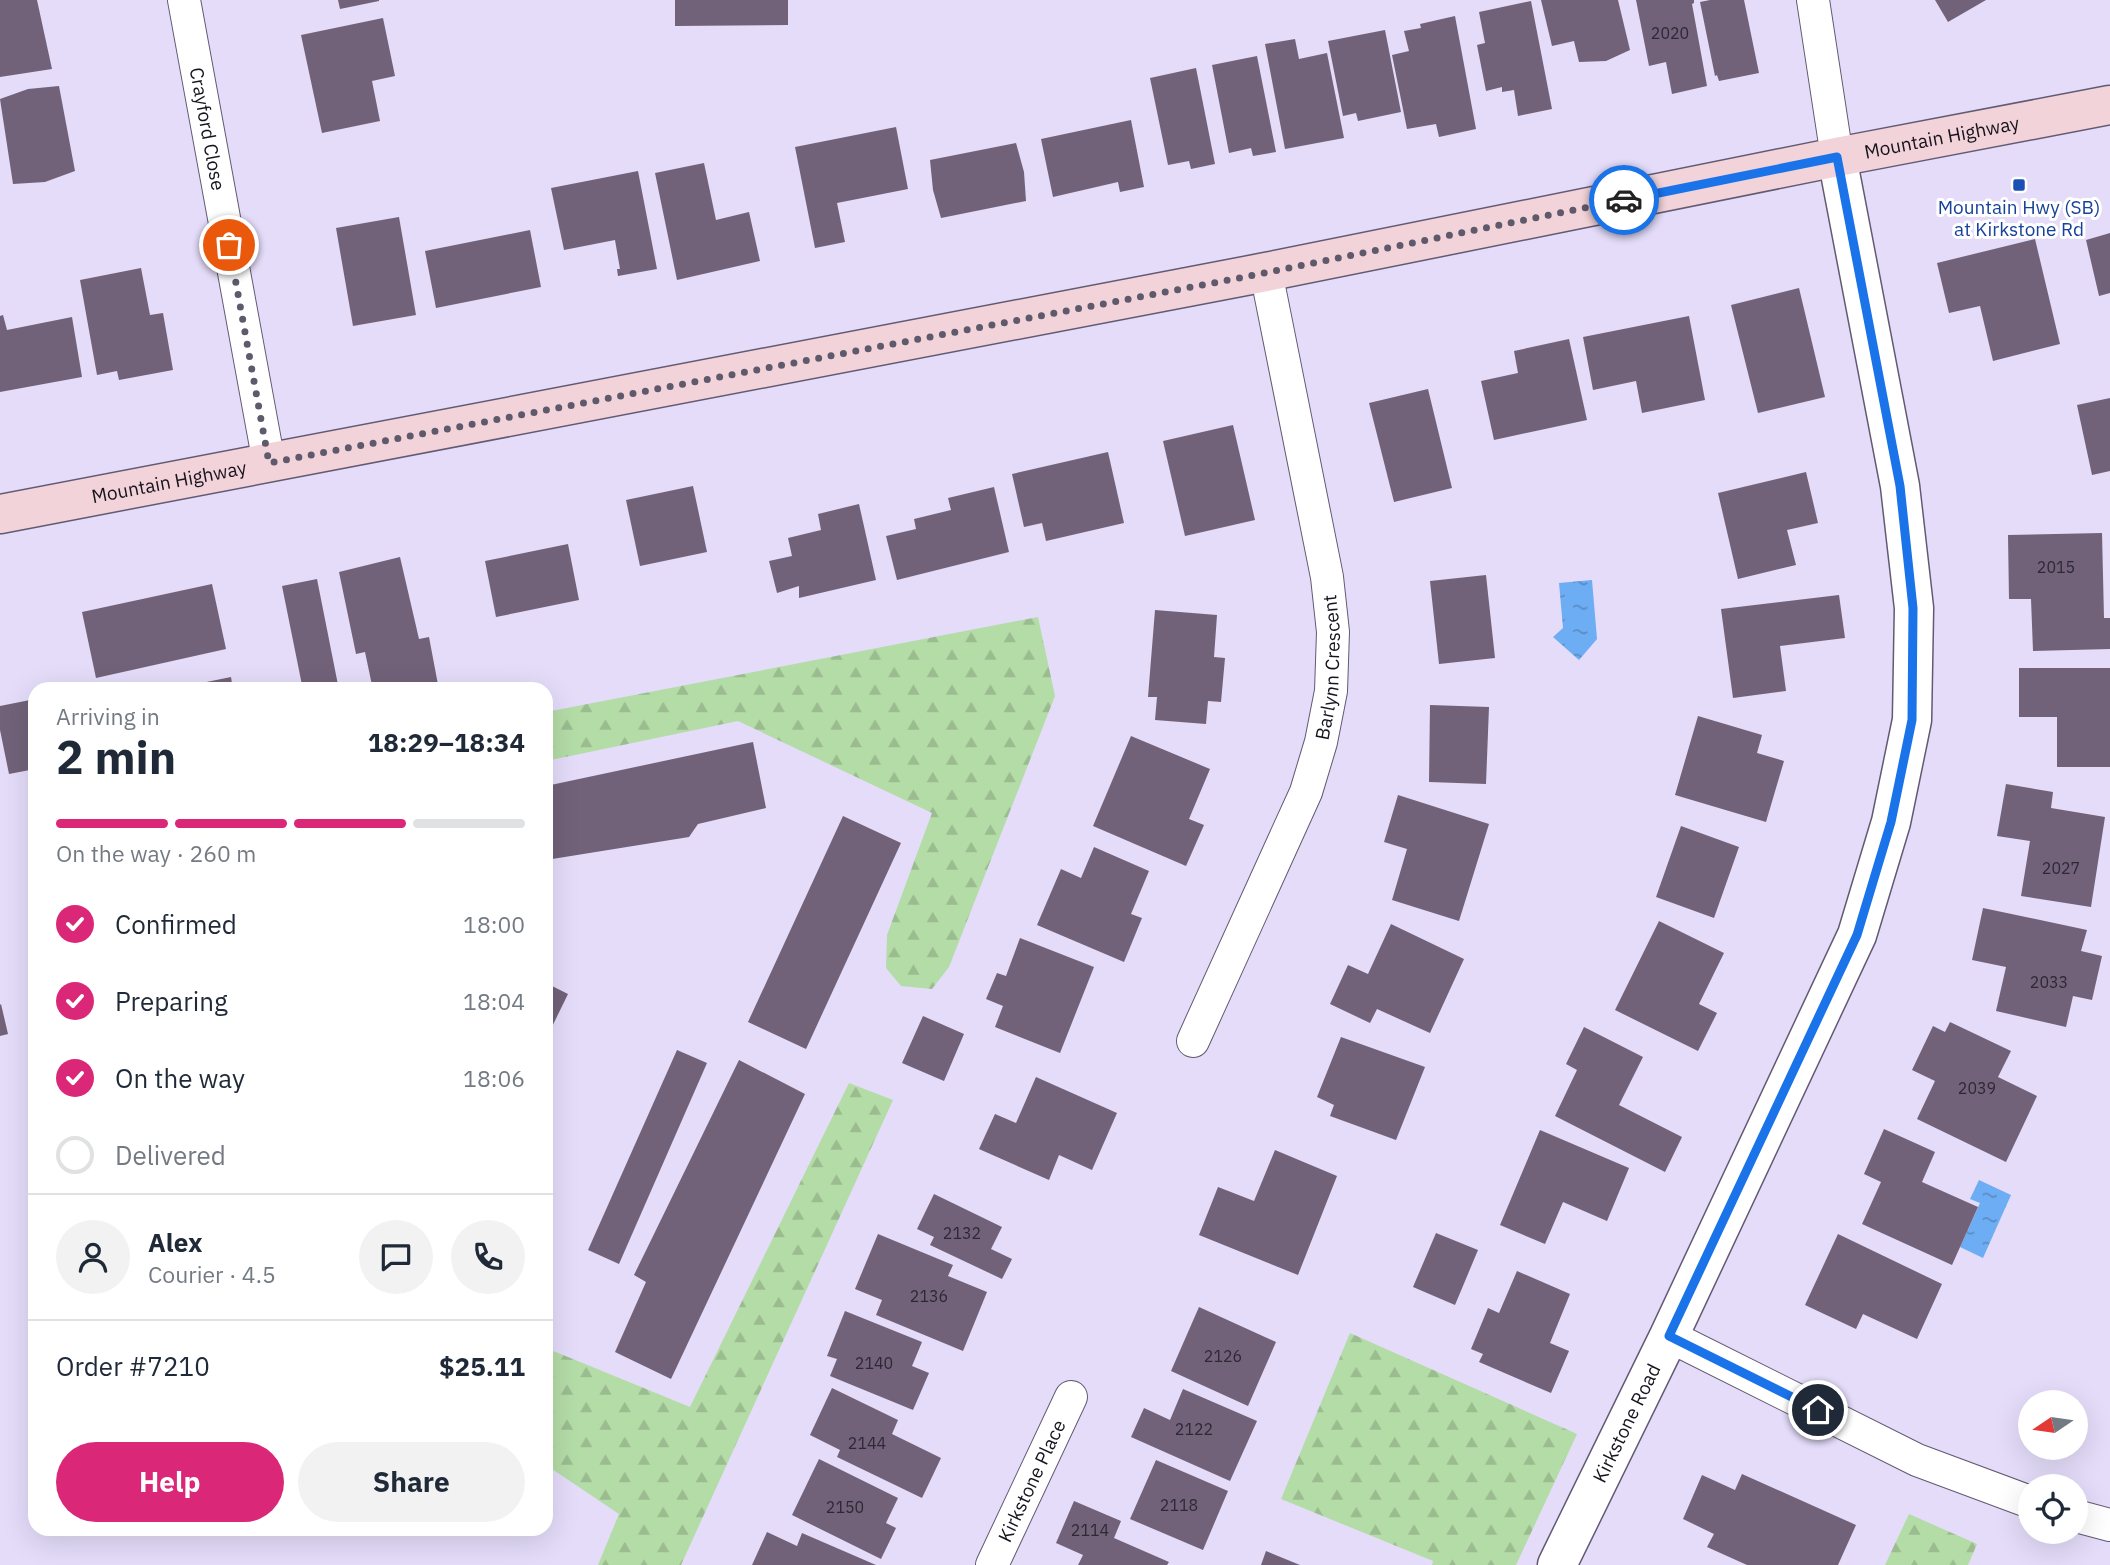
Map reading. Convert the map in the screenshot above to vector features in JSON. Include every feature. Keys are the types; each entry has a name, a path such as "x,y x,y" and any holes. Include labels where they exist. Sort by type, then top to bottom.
{"main road":[{"name":"Mountain Highway","path":"0,514 1266,272 2110,105"}],"street":[{"name":"Crayford Close","path":"184,0 269,463"},
{"path":"1812,0 1837,157"},
{"name":"Kirkstone Road","path":"1557,1565 1669,1336 1857,935 1891,822 1912,720 1913,608 1900,486 1837,157"},
{"name":"Barlynn Crescent","path":"1193,1041 1306,792 1321,742 1331,691 1333,632 1326,577 1266,272"},
{"path":"1669,1336 1917,1460 2018,1498"},
{"name":"Kirkstone Place","path":"992,1565 1071,1397"},
{"path":"2088,1519 2110,1525"}],"green space":[{"path":"1038,617 1055,696 949,967 932,989 901,986 886,968 887,935 932,813 738,721 553,760 553,711"},
{"path":"849,1083 893,1100 681,1565 598,1565 619,1514 553,1470 553,1351 690,1407"},
{"path":"1350,1333 1577,1434 1516,1565 1432,1565 1433,1561 1281,1499"},
{"path":"1909,1514 1977,1544 1968,1565 1885,1565"}],"water":[{"path":"1592,580 1597,639 1579,660 1553,637 1563,628 1559,583"},
{"path":"1979,1180 2011,1195 1983,1258 1960,1247 1980,1203 1970,1199"}],"building":[{"path":"0,0 37,0 52,69 0,77"},
{"path":"338,0 379,0 379,1 340,9"},
{"path":"675,0 788,0 788,25 675,26"},
{"path":"1541,0 1618,0 1630,50 1606,61 1579,62 1574,41 1552,46"},
{"path":"1636,0 1694,0 1692,4 1707,86 1672,94 1666,62 1649,66"},
{"path":"1744,0 1759,73 1719,81 1717,75 1715,76 1700,2"},
{"path":"1935,0 1986,0 1948,22"},
{"path":"1531,1 1552,109 1518,116 1514,90 1502,92 1502,87 1486,91 1477,45 1485,43 1479,12"},
{"path":"1455,16 1476,129 1439,137 1436,124 1407,129 1392,55 1409,51 1404,31 1421,28 1420,24"},
{"path":"383,18 395,76 372,81 380,121 322,133 301,35"},
{"path":"1385,30 1401,112 1358,121 1356,113 1343,116 1328,41"},
{"path":"1295,39 1299,59 1327,53 1344,138 1285,149 1265,44"},
{"path":"1257,56 1276,152 1253,156 1251,148 1229,153 1212,65"},
{"path":"1196,68 1215,164 1191,169 1189,161 1168,165 1150,78"},
{"path":"59,86 75,171 45,182 13,184 0,99 28,89"},
{"path":"1131,120 1144,187 1120,192 1118,182 1053,197 1041,139"},
{"path":"896,127 908,189 837,203 845,242 815,248 795,147"},
{"path":"1016,143 1024,172 1026,201 941,218 933,190 930,160"},
{"path":"704,163 716,220 749,212 760,261 677,280 655,173"},
{"path":"638,171 657,269 618,276 617,269 620,269 615,240 564,250 551,188"},
{"path":"399,217 416,315 353,326 336,228"},
{"path":"530,230 541,287 436,308 425,251"},
{"path":"2110,233 2110,293 2099,296 2086,240"},
{"path":"2035,239 2060,344 1993,361 1980,306 1949,313 1937,263"},
{"path":"141,268 150,315 163,313 173,370 119,380 117,371 97,375 80,280"},
{"path":"1799,288 1825,397 1758,413 1731,305"},
{"path":"3,315 7,330 72,317 82,377 0,392 0,316"},
{"path":"1689,316 1705,400 1642,413 1636,381 1593,390 1583,337"},
{"path":"1569,339 1587,420 1494,440 1481,381 1518,373 1514,351"},
{"path":"1428,389 1452,488 1394,502 1369,403"},
{"path":"2110,398 2110,471 2092,475 2077,405"},
{"path":"1233,425 1255,520 1185,536 1163,441"},
{"path":"1108,452 1124,523 1046,541 1042,523 1024,527 1012,474"},
{"path":"1806,472 1818,523 1787,530 1796,565 1738,579 1718,493"},
{"path":"693,486 707,552 640,566 626,500"},
{"path":"994,487 1009,552 897,580 886,536 916,529 914,519 951,510 948,498"},
{"path":"859,504 876,580 799,598 799,586 777,593 769,561 792,556 788,538 821,530 818,514"},
{"path":"2102,533 2104,618 2110,618 2110,649 2033,651 2031,599 2009,599 2008,535"},
{"path":"568,544 579,600 496,617 485,561"},
{"path":"400,557 419,639 429,637 437,682 371,682 365,652 356,654 339,572"},
{"path":"1486,575 1495,658 1439,664 1430,581"},
{"path":"317,579 337,682 301,682 282,586"},
{"path":"212,584 226,649 96,678 82,612"},
{"path":"1839,595 1845,638 1780,646 1786,691 1733,698 1721,609"},
{"path":"1155,610 1217,615 1214,657 1225,658 1221,702 1208,701 1206,724 1155,720 1157,697 1148,697"},
{"path":"2019,668 2110,668 2110,767 2057,767 2057,717 2019,717"},
{"path":"231,677 232,682 206,682"},
{"path":"28,700 28,770 9,774 0,730 0,706"},
{"path":"1430,705 1489,707 1486,784 1429,782"},
{"path":"1698,716 1762,735 1757,753 1784,761 1766,822 1675,795"},
{"path":"1131,736 1210,769 1189,819 1204,825 1186,866 1093,826"},
{"path":"753,742 766,808 698,824 689,837 553,859 553,785"},
{"path":"2006,784 2053,792 2051,808 2105,817 2091,907 2021,896 2030,841 1997,836"},
{"path":"1398,795 1489,824 1459,921 1392,900 1407,849 1384,842"},
{"path":"843,816 901,843 806,1049 748,1022"},
{"path":"1681,826 1739,847 1714,918 1656,897"},
{"path":"1094,847 1149,871 1131,914 1142,918 1124,962 1037,925 1061,869 1081,878"},
{"path":"1983,908 2087,930 2081,951 2102,956 2092,1000 2073,996 2066,1027 1996,1011 2006,967 1972,960"},
{"path":"1659,921 1724,953 1699,1004 1717,1013 1698,1051 1615,1010"},
{"path":"1391,924 1464,959 1430,1033 1377,1009 1370,1023 1330,1004 1348,965 1368,974"},
{"path":"1020,938 1094,967 1060,1053 995,1027 1003,1006 986,999 997,973 1006,976"},
{"path":"553,986 568,994 553,1025"},
{"path":"0,1005 8,1034 0,1036"},
{"path":"923,1016 964,1034 944,1081 902,1063"},
{"path":"1950,1022 2011,1051 1998,1077 2037,1096 2006,1162 1917,1119 1935,1081 1912,1070 1933,1026 1945,1032"},
{"path":"1584,1027 1643,1057 1619,1105 1682,1137 1665,1172 1555,1116 1577,1070 1566,1064"},
{"path":"1341,1037 1425,1067 1396,1140 1330,1116 1334,1105 1317,1097"},
{"path":"677,1050 707,1063 619,1264 588,1250"},
{"path":"739,1060 805,1094 671,1379 615,1352 646,1282 634,1275"},
{"path":"1036,1077 1117,1113 1092,1170 1059,1155 1049,1180 979,1149 995,1114 1016,1123"},
{"path":"1884,1129 1935,1152 1922,1182 1978,1207 1952,1265 1862,1224 1881,1182 1864,1174"},
{"path":"1540,1130 1629,1168 1607,1221 1563,1202 1545,1244 1500,1225"},
{"path":"1275,1150 1337,1176 1298,1275 1199,1235 1218,1187 1254,1201"},
{"path":"934,1194 1002,1227 991,1249 1012,1259 1002,1279 930,1245 934,1237 917,1229"},
{"path":"1436,1233 1478,1250 1455,1305 1413,1287"},
{"path":"878,1234 953,1265 948,1276 987,1292 963,1351 876,1315 882,1300 855,1289"},
{"path":"1838,1234 1942,1284 1917,1339 1863,1314 1856,1329 1805,1305"},
{"path":"1517,1271 1570,1294 1550,1343 1569,1351 1551,1393 1479,1362 1483,1354 1471,1349 1488,1308 1499,1313"},
{"path":"1199,1307 1276,1342 1248,1406 1171,1371"},
{"path":"845,1311 922,1342 912,1366 929,1373 913,1410 830,1376 837,1359 827,1356"},
{"path":"832,1388 898,1420 892,1434 941,1458 922,1498 837,1457 840,1450 810,1435"},
{"path":"1183,1389 1257,1421 1230,1481 1131,1437 1144,1408 1170,1420"},
{"path":"819,1459 898,1498 886,1523 896,1528 881,1559 792,1515"},
{"path":"1156,1460 1228,1491 1203,1550 1130,1519"},
{"path":"1742,1474 1856,1525 1838,1565 1747,1565 1707,1547 1714,1534 1683,1519 1702,1475 1735,1490"},
{"path":"1074,1501 1121,1521 1114,1538 1169,1562 1167,1565 1078,1565 1083,1555 1056,1543"},
{"path":"767,1532 797,1546 802,1533 876,1565 752,1565"},
{"path":"1266,1551 1300,1565 1261,1565"}],"way so far":[{"path":"229,245 269,463 1239,278 1624,200"}],"place":[{"name":"Mountain Hwy (SB) at Kirkstone Rd","path":"2019,185"}],"route":[{"path":"1624,200 1837,157 1900,486 1913,608 1912,720 1891,822 1857,935 1669,1336 1818,1410"}]}
